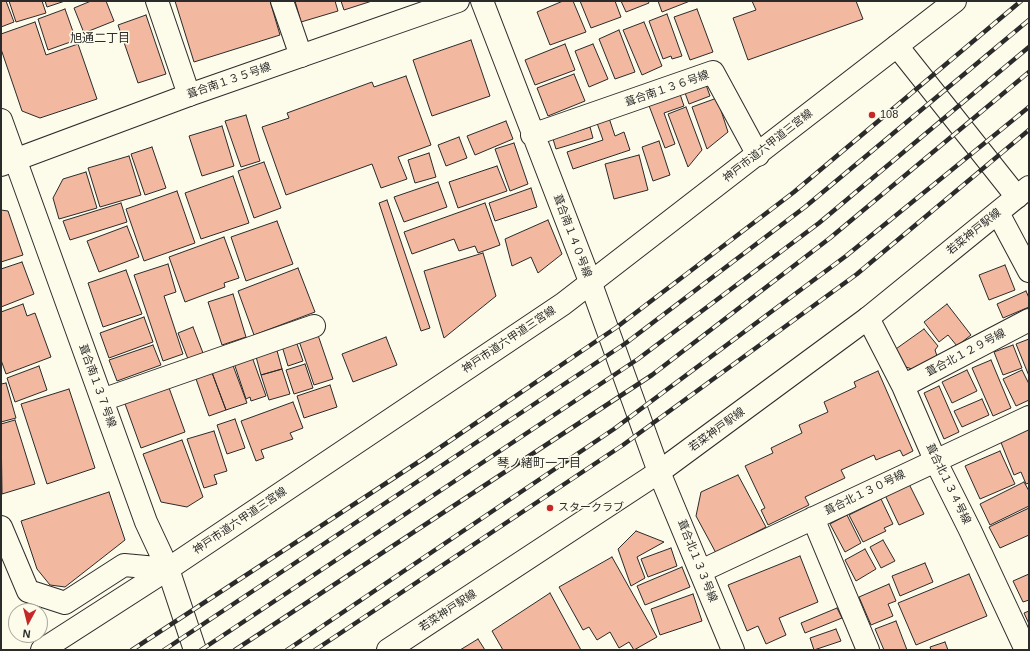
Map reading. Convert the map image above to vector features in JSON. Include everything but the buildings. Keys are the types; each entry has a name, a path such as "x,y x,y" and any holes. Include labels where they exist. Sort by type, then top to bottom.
{"street":[{"path":"157,1 189,95"},
{"path":"282,1 301,56"},
{"name":"葺合南１３５号線","path":"8,162 189,95 458,1"},
{"name":"葺合南１４０号線","path":"482,1 532,135 591,284 660,472"},
{"name":"神戸市道六甲道三宮線","path":"42,650 168,569 591,284 955,1"},
{"path":"897,46 1023,192"},
{"name":"葺合南１３６号線","path":"532,135 713,72 758,155"},
{"name":"葺合南１３７号線","path":"1,120 8,162 102,400 146,522 168,569 195,650"},
{"name":"若菜神戸駅線","path":"388,650 660,472 868,318 1023,192"},
{"path":"998,213 1029,271"},
{"name":"葺合北１３４号線","path":"868,318 903,386 935,460 970,530 1026,650"},
{"name":"葺合北１２９号線","path":"903,386 1029,320"},
{"path":"102,400 314,326"},
{"name":"葺合北１３０号線","path":"701,571 1029,417"},
{"name":"葺合北１３３号線","path":"660,472 733,650"},
{"path":"813,518 868,650"},
{"path":"1,527 28,591 65,603 124,565 168,569"}],"railway":[{"path":"132,650 429,455 617,327 794,192 1021,1"},
{"path":"164,650 626,343 805,207 1029,20"},
{"path":"201,650 638,359 819,223 1029,47"},
{"path":"235,650 652,375 830,238 1029,72"},
{"path":"287,650 614,429 846,256 1029,107"},
{"path":"315,650 623,445 857,274 1029,130"}],"place":[{"name":"108","path":"872,115"},
{"name":"スタークラブ","path":"550,508"}],"district":[{"name":"旭通二丁目","path":"100,39"},
{"name":"琴ノ緒町一丁目","path":"539,464"}]}
